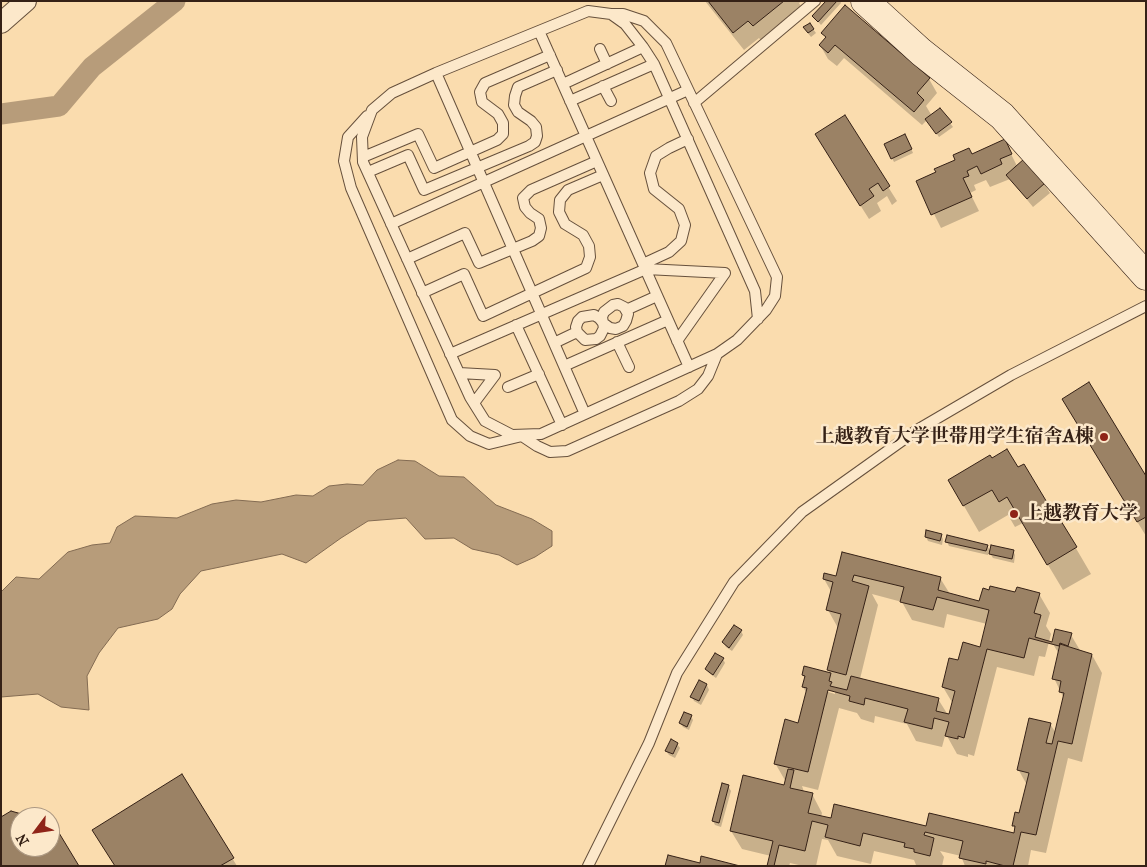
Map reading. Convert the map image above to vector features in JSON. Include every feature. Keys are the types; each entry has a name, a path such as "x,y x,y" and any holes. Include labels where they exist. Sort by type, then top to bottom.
{"street":[{"path":"1,23 26,1"},
{"path":"865,1 921,52 1002,116 1146,276"}],"lane":[{"path":"694,103 815,1"},
{"path":"588,11 624,14 644,20 666,43 694,103 777,277 775,296 766,310 737,340 718,354 541,434 522,436 489,444 470,436 452,420 351,188 344,161 348,137 372,110 392,93 588,11"},
{"path":"610,14 625,24 654,64 754,291 758,319"},
{"path":"539,31 689,367"},
{"path":"563,84 643,47"},
{"path":"600,49 607,64"},
{"path":"363,157 418,134 434,168 497,140 503,134 503,123 498,114 482,102 480,92 485,84 550,55"},
{"path":"570,101 654,64"},
{"path":"368,172 408,155 424,190 529,146 535,142 537,136 536,127 532,121 518,112 514,105 514,96 518,87 557,70"},
{"path":"436,73 585,414"},
{"path":"604,86 611,101"},
{"path":"391,224 688,90"},
{"path":"372,110 362,137 363,157 368,172 458,372 485,421 512,435 522,436 550,452 567,451 685,397 698,389 708,376 718,354"},
{"path":"450,354 541,314 644,266 669,252 681,240 686,225 679,209 654,190 650,173 656,156 688,139"},
{"path":"407,258 465,233 479,263 532,241 539,236 541,228 539,219 525,207 523,198 531,190 597,160"},
{"path":"422,292 464,274 483,316 586,268 590,257 589,246 583,235 564,224 559,212 560,200 568,190 603,175"},
{"path":"644,266 725,273 678,341"},
{"path":"626,310 657,296"},
{"path":"603,323 594,315 587,315 578,321 577,332 585,340 596,339 602,332 603,323 604,312 607,308 618,304 624,307 628,314 623,326 616,329 610,328 603,323"},
{"path":"588,866 649,743 677,673 734,582 802,512 918,430 1011,375 1146,306"},
{"path":"564,366 668,320"},
{"path":"516,325 562,425"},
{"path":"554,343 577,332"},
{"path":"617,342 629,367"},
{"path":"458,372 495,375 474,403"},
{"path":"508,387 539,374"}],"shaded area":[{"path":"398,460 415,461 439,476 464,477 496,505 532,519 552,531 552,546 535,557 517,565 499,555 472,549 454,538 425,539 406,518 368,521 306,563 282,554 201,571 180,594 172,609 158,619 118,628 99,653 87,676 89,710 61,707 38,694 1,697 1,592 16,577 39,579 68,552 92,545 110,543 117,527 135,516 177,518 212,504 236,500 261,502 296,495 313,496 329,486 363,485 377,470"}],"building":[{"path":"708,1 784,1 753,26 748,21 733,33"},
{"path":"826,1 837,1 818,22 812,16"},
{"path":"845,5 930,78 917,93 924,100 914,112 835,45 828,53 819,45 826,37 821,33"},
{"path":"810,23 814,29 808,33 803,27"},
{"path":"940,108 952,122 936,134 925,119"},
{"path":"845,115 890,186 883,191 878,183 869,189 874,196 860,206 815,134"},
{"path":"905,134 912,149 891,159 884,144"},
{"path":"1005,139 1012,154 1000,159 1002,164 981,174 977,166 967,171 969,176 963,178 972,197 931,215 916,181 936,172 934,169 955,160 953,155 969,148 972,154"},
{"path":"1024,159 1045,183 1027,199 1006,175"},
{"name":"上越教育大学世帯用学生宿舎A棟","path":"1089,382 1146,476 1146,517 1137,522 1062,399"},
{"path":"1007,449 1018,467 1024,464 1077,547 1047,565 1007,497 999,502 992,490 963,506 948,480 990,455 992,458"},
{"path":"926,530 942,534 940,541 925,537"},
{"path":"947,535 988,545 986,551 945,542"},
{"path":"991,545 1014,550 1012,559 989,554"},
{"path":"842,552 941,577 938,590 979,601 983,588 989,590 990,586 1015,592 1017,587 1040,593 1034,613 1041,615 1035,637 1052,642 1055,629 1072,633 1068,646 1060,643 1059,646 1029,638 1024,658 987,649 964,738 958,736 958,739 945,736 949,722 934,718 932,729 904,722 908,709 865,698 864,705 849,701 850,696 828,690 808,772 774,764 785,719 798,723 807,688 802,687 805,676 802,675 804,666 831,673 829,681 832,682 830,686 847,690 851,676 939,698 936,711 949,714 955,691 942,687 949,658 958,660 963,642 980,647 989,610 937,597 933,610 900,602 904,587 854,575 852,581 869,586 846,675 827,670 841,614 826,610 833,582 823,579 824,573 836,576"},
{"path":"734,625 742,630 729,648 722,642"},
{"path":"1060,644 1092,654 1072,744 1058,741 1036,835 1021,832 1013,866 986,861 986,864 959,858 963,841 925,832 924,835 934,838 930,856 904,847 905,843 863,833 860,846 825,837 828,825 812,821 805,851 779,845 774,866 767,866 773,841 730,831 743,775 784,785 788,769 794,770 790,788 813,793 808,813 831,818 834,804 926,826 929,813 1014,833 1015,826 1012,826 1015,812 1019,813 1029,773 1017,770 1029,718 1051,723 1046,743 1052,744 1064,693 1059,692 1061,681 1052,679"},
{"path":"715,653 724,658 713,675 705,669"},
{"path":"699,680 707,684 699,701 690,697"},
{"path":"684,712 692,715 687,727 679,723"},
{"path":"671,739 678,743 673,754 665,751"},
{"path":"182,774 234,858 220,866 115,866 92,830"},
{"path":"722,783 729,785 719,823 712,821"},
{"path":"10,812 10,857 60,857 60,835 79,866 1,866 1,817"},
{"path":"668,855 700,863 701,856 740,866 665,866"}],"waterway":[{"path":"1,114 59,106 92,67 175,1"}],"place":[{"name":"上越教育大学世帯用学生宿舎A棟","path":"1104,437"},
{"name":"上越教育大学","path":"1014,514"}]}
